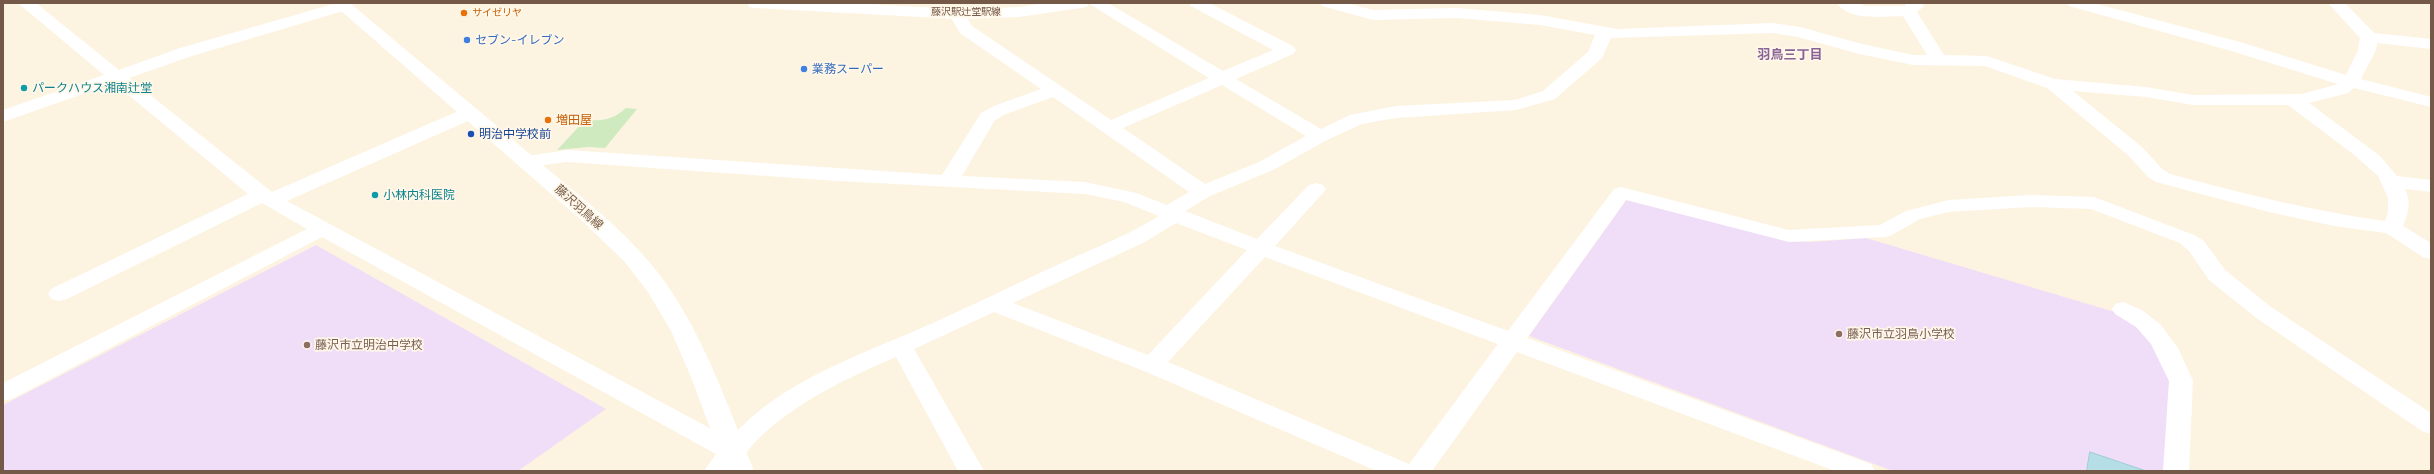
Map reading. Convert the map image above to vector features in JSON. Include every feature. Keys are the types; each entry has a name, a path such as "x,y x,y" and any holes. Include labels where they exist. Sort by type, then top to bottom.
{"street":[{"path":"26,3 267,198 737,461"},
{"name":"藤沢駅辻堂駅線","path":"755,3 957,14 1019,12 1081,3"},
{"path":"1096,3 1320,136"},
{"path":"1108,128 1287,50 1197,3"},
{"path":"1328,3 1373,15 1457,13 1525,19 1617,34 1773,28 1800,32 1859,49 1913,60 1938,59 1987,61 2052,84 2146,92 2193,100 2294,100 2342,89 2351,82 2367,50 2369,37"},
{"path":"1519,3 1518,7 1525,19"},
{"path":"1844,3 1862,11 1911,7 1938,59"},
{"path":"2075,3 2234,46 2351,82 2431,102"},
{"path":"2336,3 2369,37 2431,44"},
{"path":"3,116 115,76 342,5"},
{"name":"藤沢羽鳥線","path":"342,5 528,161 601,227 656,286 676,317 737,461"},
{"path":"957,14 966,29 1203,192"},
{"path":"1174,215 1174,209 1203,192 1266,166 1320,136 1357,120 1396,112 1516,105 1549,95 1596,54 1605,32"},
{"path":"2052,84 2136,152 2155,173 2163,178 2269,206 2334,220 2392,228 2431,252"},
{"path":"948,181 976,139 988,117 1000,110 1054,90"},
{"path":"2294,100 2377,164 2392,181 2399,204 2397,217 2392,228"},
{"path":"59,294 267,198 470,113"},
{"path":"528,161 567,156 948,181 1085,188 1129,197 1261,248 1862,471"},
{"path":"2392,181 2431,186"},
{"path":"1152,365 1316,189"},
{"path":"1418,471 1514,342 1621,193 1774,233 1806,237 1885,231 1914,215 1949,206 2031,201 2094,203 2188,238 2197,246 2217,275 2263,312 2431,425"},
{"path":"716,471 737,461 750,432 791,400 844,370 901,346 992,303 1138,238 1174,215"},
{"path":"3,393 322,229"},
{"path":"992,303 1152,365 1402,471"},
{"path":"2124,309 2138,316 2156,333 2176,368 2181,381 2176,471"},
{"path":"901,346 971,471"}],"shaded area":[{"name":"藤沢市立羽鳥小学校","path":"1627,199 1789,241 1811,242 1866,238 2125,315 2147,333 2170,380 2164,471 1893,471 1529,336"},
{"name":"藤沢市立明治中学校","path":"316,245 606,409 518,471 3,471 3,405"}],"green space":[{"path":"626,108 637,109 605,148 588,147 557,150 585,120 607,119 617,115"}],"water":[{"path":"2090,452 2146,471 2087,471"}],"place":[{"name":"サイゼリヤ","path":"464,13"},
{"name":"セブン-イレブン","path":"467,40"},
{"name":"業務スーパー","path":"804,69"},
{"name":"パークハウス湘南辻堂","path":"24,88"},
{"name":"増田屋","path":"548,120"},
{"name":"明治中学校前","path":"471,134"},
{"name":"小林内科医院","path":"375,195"},
{"name":"藤沢市立羽鳥小学校","path":"1839,334"},
{"name":"藤沢市立明治中学校","path":"307,345"}],"district":[{"name":"羽鳥三丁目","path":"1790,55"}]}
